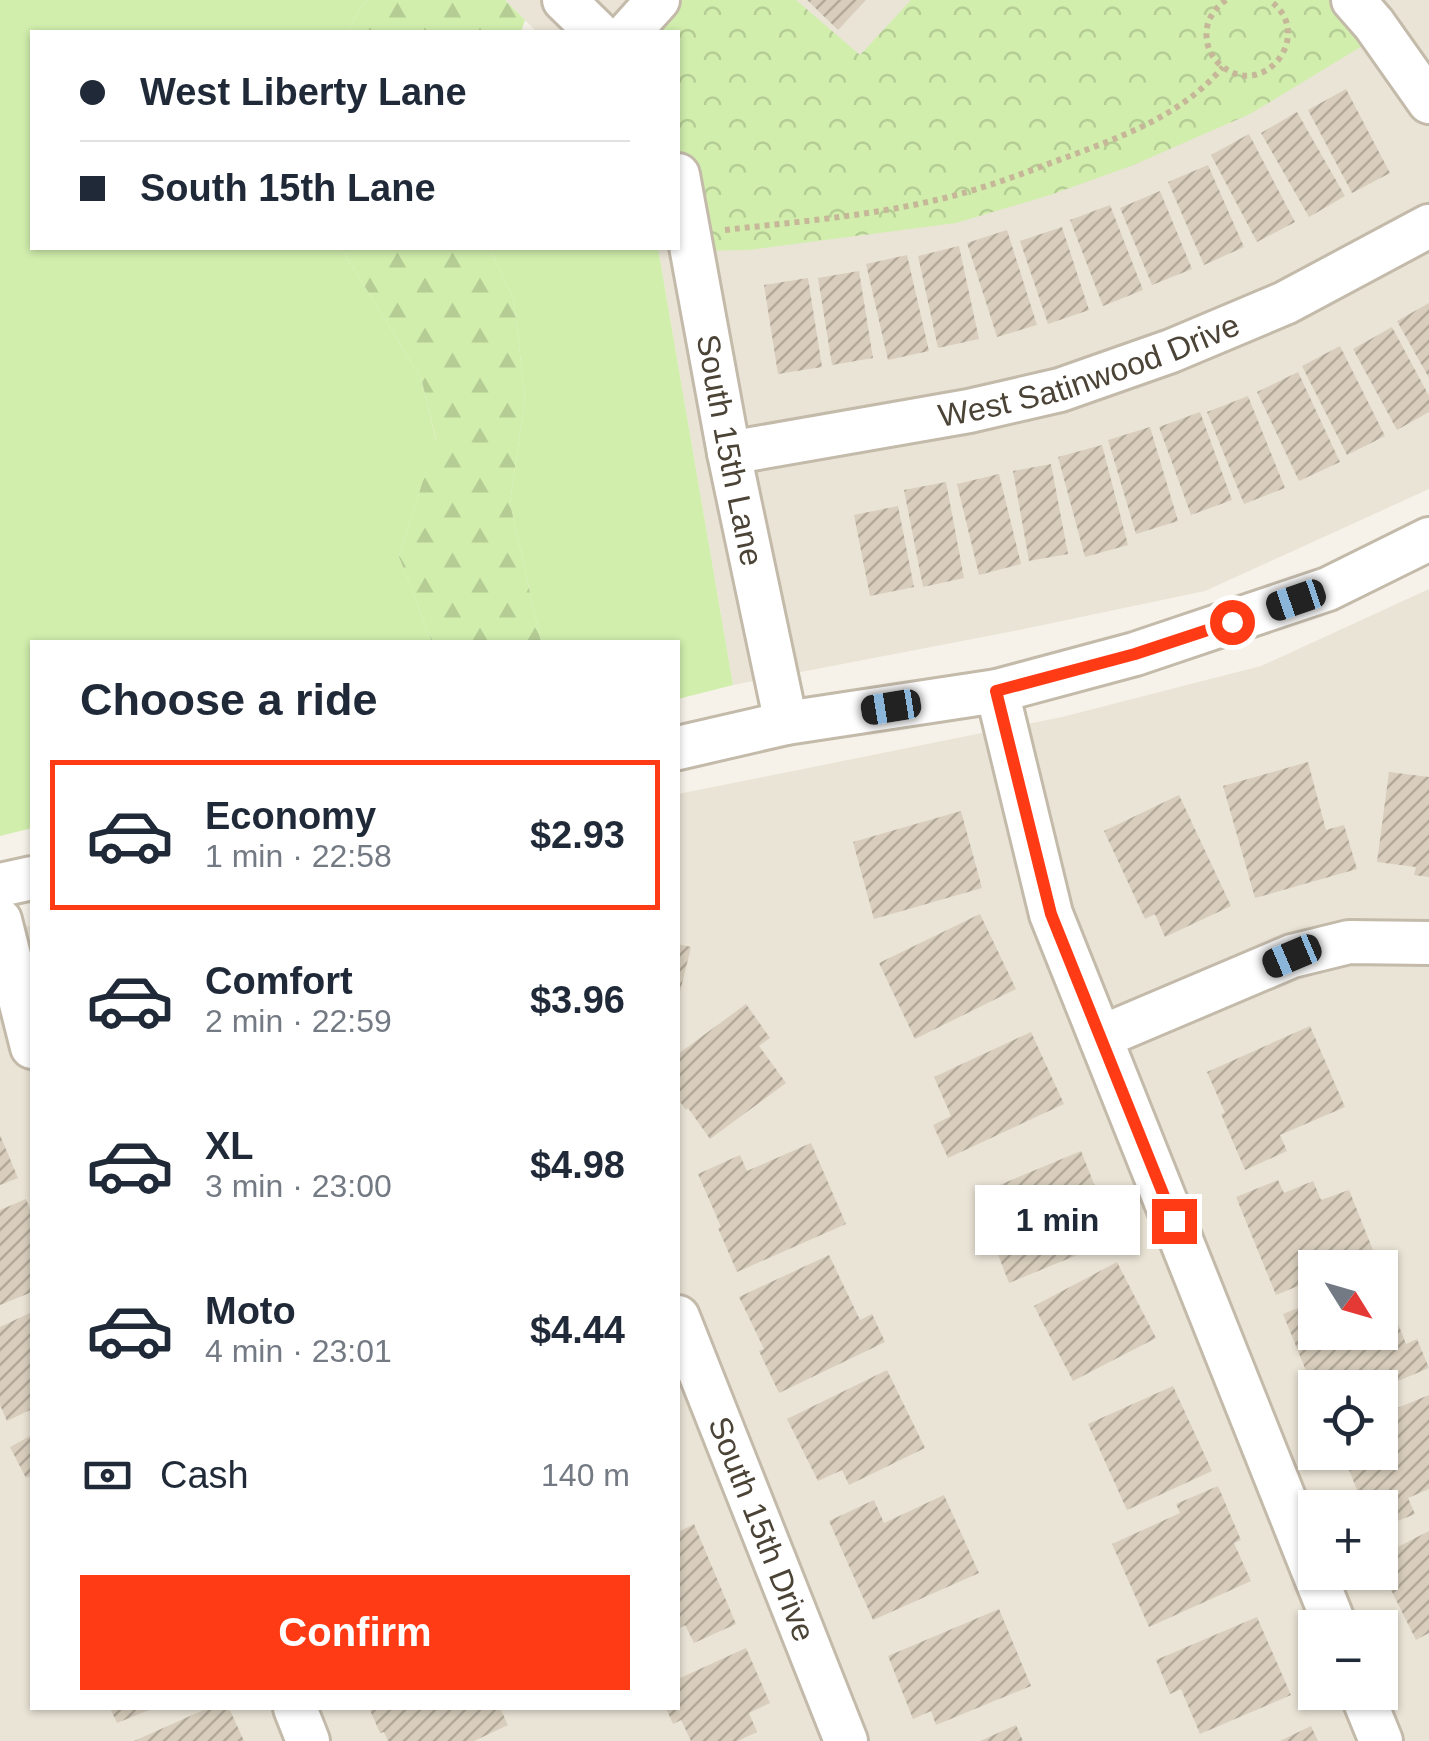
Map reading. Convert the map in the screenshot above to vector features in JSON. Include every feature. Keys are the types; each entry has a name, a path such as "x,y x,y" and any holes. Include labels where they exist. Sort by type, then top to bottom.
{"street":[{"path":"564,0 594,30"},
{"path":"630,30 658,0"},
{"path":"1354,0 1429,102"},
{"name":"South 15th Lane","path":"680,187 728,452 786,724"},
{"name":"West Satinwood Drive","path":"728,452 969,411 1060,390 1171,351 1285,303 1429,226"},
{"path":"680,748 786,724 996,691 1135,654 1328,589 1429,539"},
{"path":"996,691 1051,914 1329,1610"},
{"path":"0,885 30,878"},
{"path":"0,920 30,1039"},
{"path":"1101,1037 1292,956 1350,942 1429,943"},
{"name":"South 15th Drive","path":"680,1321 846,1741"},
{"path":"296,1710 308,1741"},
{"path":"1368,1710 1380,1741"}],"path":[{"path":"1226,0 1211,15 1206,30 1211,54 1230,72 1244,76 1271,68 1288,43 1288,28 1282,14 1268,0"},
{"path":"688,233 900,207 982,186 1138,130 1173,112 1223,67"}],"shaded area":[{"path":"505,0 1429,0 1429,489 1205,591 733,685 658,250 680,250 680,30 535,30"},
{"path":"1429,589 1429,1741 0,1741 0,932 30,925 30,1710 680,1710 680,794 1062,717 1261,666"}],"green space":[{"path":"0,0 368,0 348,30 30,30 30,250 342,250 421,378 436,440 399,557 431,640 30,640 30,828 0,836"},
{"path":"505,0 525,20 522,30 348,30 364,2"},
{"path":"658,0 796,0 860,55 911,0 1353,0 1382,34 1250,114 1131,166 1050,195 956,223 749,250 692,251 680,186 680,30 631,30"},
{"path":"342,250 491,250 514,301 525,399 510,503 541,640 431,640 399,557 436,439 421,378"},
{"path":"491,250 658,250 733,685 680,698 680,640 541,640 510,503 525,399 514,301"}],"building":[{"path":"807,0 866,0 838,30"},
{"path":"1346,89 1390,173 1352,193 1308,110"},
{"path":"1297,112 1345,196 1309,217 1261,133"},
{"path":"1249,134 1295,222 1257,242 1211,155"},
{"path":"1208,165 1244,247 1204,265 1168,182"},
{"path":"1160,191 1192,269 1152,285 1120,208"},
{"path":"1110,205 1143,290 1103,306 1070,220"},
{"path":"1062,227 1089,310 1048,324 1020,241"},
{"path":"1007,230 1037,325 997,337 967,243"},
{"path":"959,246 979,339 938,348 918,256"},
{"path":"907,255 929,351 888,360 866,264"},
{"path":"859,271 873,358 832,365 818,278"},
{"path":"808,278 822,367 778,374 764,285"},
{"path":"1429,303 1429,378 1397,321"},
{"path":"1392,327 1429,396 1429,412 1397,430 1353,349"},
{"path":"1340,346 1385,436 1347,455 1302,366"},
{"path":"1298,372 1340,462 1299,481 1257,392"},
{"path":"1248,396 1285,488 1244,504 1207,412"},
{"path":"1200,412 1232,500 1191,515 1159,427"},
{"path":"1150,427 1178,521 1136,534 1108,440"},
{"path":"1102,445 1128,545 1085,557 1058,457"},
{"path":"1051,464 1068,554 1029,561 1013,471"},
{"path":"999,474 1021,564 979,575 957,484"},
{"path":"946,482 964,578 923,587 904,490"},
{"path":"898,506 914,587 870,596 854,515"},
{"path":"1308,762 1326,830 1344,825 1357,869 1255,898 1223,786"},
{"path":"1389,772 1429,777 1429,877 1414,875 1416,867 1377,862"},
{"path":"1179,795 1231,906 1165,937 1155,914 1145,919 1104,831"},
{"path":"961,811 982,888 874,919 853,842"},
{"path":"980,914 1016,989 915,1039 879,963"},
{"path":"680,944 691,947 680,992"},
{"path":"746,1004 770,1038 759,1046 786,1083 710,1139 680,1102 680,1053"},
{"path":"1310,1026 1345,1107 1280,1135 1287,1151 1245,1170 1207,1072"},
{"path":"1031,1032 1064,1104 948,1158 933,1125 951,1116 934,1077"},
{"path":"0,1135 18,1178 0,1185"},
{"path":"811,1143 846,1224 737,1272 698,1174 740,1155 747,1171"},
{"path":"1081,1151 1116,1239 1009,1283 997,1252 1008,1247 985,1191"},
{"path":"1278,1180 1284,1193 1313,1181 1321,1200 1349,1190 1373,1250 1298,1250 1298,1286 1276,1295 1236,1197"},
{"path":"26,1199 30,1210 30,1293 0,1305 0,1210"},
{"path":"829,1255 860,1320 872,1314 885,1342 779,1393 759,1351 764,1349 739,1297"},
{"path":"1117,1262 1156,1338 1073,1381 1034,1306"},
{"path":"1298,1308 1298,1350 1398,1350 1398,1324 1406,1344 1417,1339 1429,1368 1398,1381 1398,1370 1306,1370 1283,1314"},
{"path":"30,1313 30,1410 7,1421 0,1405 0,1327"},
{"path":"887,1370 925,1448 849,1485 842,1470 818,1481 787,1419"},
{"path":"1173,1386 1212,1471 1127,1510 1088,1424"},
{"path":"1429,1395 1429,1489 1408,1498 1415,1514 1398,1521 1398,1490 1357,1490 1349,1470 1398,1470 1398,1408"},
{"path":"30,1436 30,1476 26,1478 10,1447"},
{"path":"1218,1486 1241,1540 1234,1543 1251,1581 1149,1627 1112,1544 1180,1513 1176,1504"},
{"path":"944,1495 979,1573 873,1620 829,1521 874,1500 884,1523"},
{"path":"694,1524 736,1624 694,1643 685,1625 680,1628 680,1531"},
{"path":"1429,1531 1429,1633 1416,1640 1391,1590 1398,1590 1399,1586 1398,1547"},
{"path":"999,1609 1031,1686 936,1725 931,1711 913,1719 888,1656"},
{"path":"1257,1617 1291,1695 1200,1734 1181,1689 1170,1694 1156,1660"},
{"path":"746,1648 770,1703 749,1713 757,1732 738,1741 691,1741 681,1720 673,1724 667,1710 680,1710 680,1678"},
{"path":"111,1710 149,1710 117,1723"},
{"path":"204,1710 230,1710 244,1741 134,1741"},
{"path":"370,1710 501,1710 508,1725 474,1741 388,1741 384,1732 380,1733"},
{"path":"1016,1725 1023,1741 980,1741"},
{"path":"1311,1726 1318,1741 1280,1741"}],"route":[{"path":"1174,1221 1051,914 996,691 1135,654 1232,622"}]}
